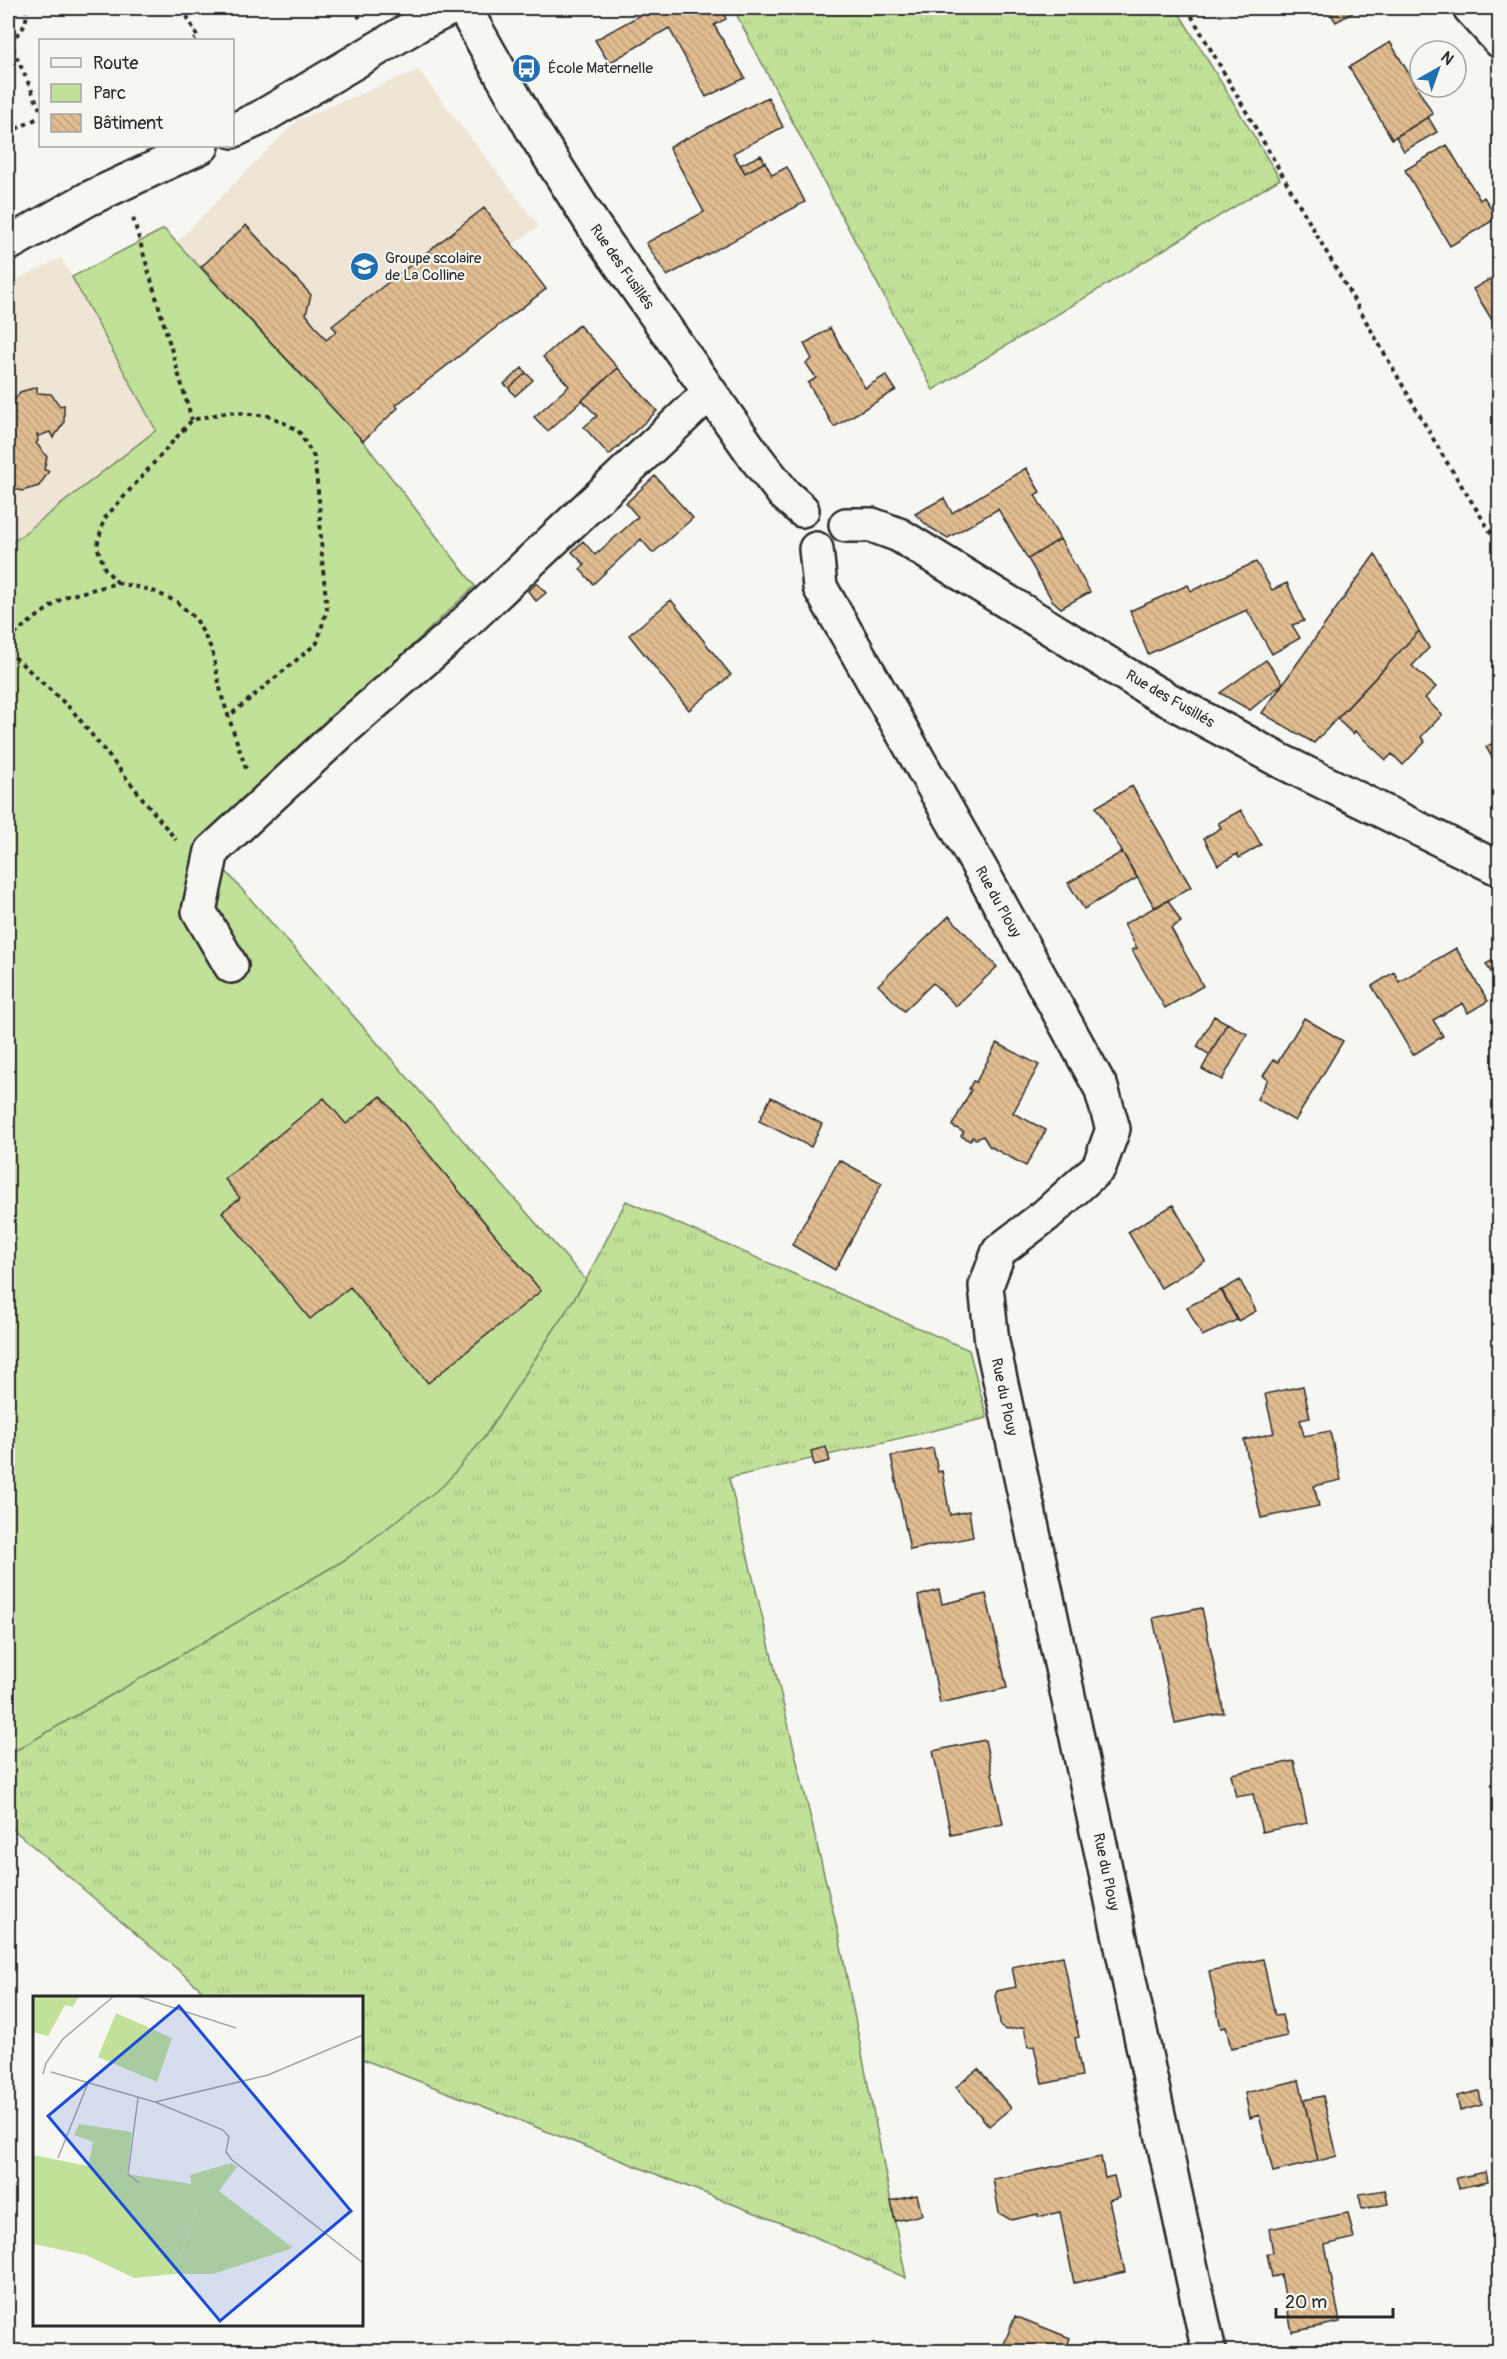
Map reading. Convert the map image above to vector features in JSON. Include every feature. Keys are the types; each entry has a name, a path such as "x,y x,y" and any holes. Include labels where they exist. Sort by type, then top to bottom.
{"street":[{"path":"234,130 260,118 419,24 451,8"},
{"name":"Rue des Fusillés","path":"464,8 534,132 595,228 709,393 784,494 802,510"},
{"path":"1470,8 1500,40"},
{"path":"8,244 88,199 200,147"},
{"path":"231,966 199,911 212,850 344,729 447,640 709,393"},
{"path":"819,500 830,501 838,507 844,515 846,525 844,536 837,544 827,549 816,549 805,543 798,533 797,521 802,510 810,503 819,500"},
{"name":"Rue des Fusillés","path":"846,525 872,525 899,535 1154,692 1279,760 1500,869"},
{"name":"Rue du Plouy","path":"816,549 820,587 1101,1088 1113,1129 1099,1167 1046,1215 999,1251 986,1286 992,1342 1209,2352"}],"path":[{"path":"26,8 26,24 22,31 8,40 39,107"},
{"path":"183,8 198,38 196,39"},
{"path":"1187,8 1443,456 1500,547"},
{"path":"8,133 39,118"},
{"path":"123,183 192,420"},
{"path":"118,583 105,569 97,546 104,519 192,420 228,412 270,416 298,430 314,457 327,609 317,643 228,717"},
{"path":"8,641 64,597 118,583 160,594 177,602 196,619 212,650 222,697 258,808"},
{"path":"8,651 72,710 206,877"}],"shaded area":[{"name":"Groupe scolaire de La Colline","path":"418,70 539,226 512,245 546,289 396,405 398,408 363,441 177,242 297,120"},
{"path":"61,258 156,430 8,546 8,284"}],"green space":[{"path":"733,8 1176,8 1280,179 933,390"},
{"path":"164,229 363,441 475,586 202,844 586,1280 483,1439 444,1485 346,1559 8,1755 8,546 156,430 72,277"},
{"path":"626,1201 969,1350 987,1418 729,1478 838,1932 906,2278 804,2232 363,2059 363,1996 209,1996 8,1825 8,1755 346,1559 483,1439 586,1280"}],"building":[{"path":"653,8 721,8 726,19 714,25 745,78 706,97 669,28 609,63 595,40"},
{"path":"1327,8 1361,8 1336,22"},
{"path":"1390,42 1408,72 1408,99 1424,99 1433,114 1392,139 1349,67"},
{"path":"768,97 783,127 733,153 745,173 765,162 772,175 787,167 805,202 667,276 646,243 704,212 669,147"},
{"path":"1428,117 1437,132 1404,151 1396,137"},
{"path":"1447,145 1480,200 1484,197 1497,218 1450,246 1405,170"},
{"path":"761,155 765,162 745,173 740,165"},
{"path":"484,208 546,289 396,405 398,408 363,441 201,267 246,225 311,295 306,314 326,340 337,331 332,326"},
{"path":"1500,273 1500,333 1473,289"},
{"path":"579,325 618,368 548,431 534,417 569,386 543,357"},
{"path":"830,328 865,388 886,375 896,390 834,427 808,383 816,378 806,363 812,359 804,344"},
{"path":"522,368 526,373 509,388 504,384"},
{"path":"618,368 657,411 609,455 584,427 597,416 582,400"},
{"path":"526,373 533,380 515,396 509,388"},
{"path":"37,387 37,393 51,394 60,406 64,405 64,423 53,438 50,432 39,436 37,434 36,443 47,457 44,470 49,471 39,486 22,491 8,487 8,404 11,405 20,392"},
{"path":"1026,468 1040,492 1035,495 1060,539 1028,559 998,509 948,538 929,527 915,514 944,498 952,513"},
{"path":"655,476 693,518 653,553 641,539 593,584 580,569 585,565 572,552 583,541 595,555 638,517 626,503"},
{"path":"1060,539 1090,592 1061,608 1052,600 1028,559"},
{"path":"1375,554 1419,631 1314,743 1262,713"},
{"path":"1256,562 1272,590 1287,583 1304,621 1292,625 1300,638 1272,654 1247,610 1148,654 1130,611 1188,585 1191,591"},
{"path":"537,583 546,593 536,601 528,591"},
{"path":"671,600 731,675 689,710 629,635"},
{"path":"1419,631 1429,648 1412,666 1436,687 1425,698 1442,715 1421,737 1425,742 1403,765 1392,754 1386,760 1355,731 1353,734 1337,719"},
{"path":"1266,660 1283,683 1250,710 1220,693"},
{"path":"1500,739 1500,771 1486,747"},
{"path":"1132,786 1191,887 1155,908 1096,807"},
{"path":"1241,810 1261,845 1239,858 1237,854 1218,865 1204,838 1221,828 1218,823"},
{"path":"1122,852 1137,878 1084,909 1068,883"},
{"path":"1168,900 1181,922 1171,928 1203,986 1165,1008 1132,950 1137,948 1124,924"},
{"path":"949,916 997,967 956,1006 933,983 904,1011 878,985"},
{"path":"1456,948 1488,1001 1468,1013 1463,1003 1433,1020 1443,1036 1413,1055 1372,986 1394,972 1399,982"},
{"path":"1500,956 1500,987 1486,964"},
{"path":"1214,1016 1227,1023 1210,1055 1197,1047"},
{"path":"1304,1018 1343,1041 1295,1121 1257,1099 1268,1079 1263,1076 1273,1060 1278,1062"},
{"path":"1227,1023 1247,1034 1222,1080 1202,1069"},
{"path":"997,1043 1039,1065 1013,1113 1046,1130 1026,1166 989,1146 983,1136 976,1139 972,1137 970,1141 961,1136 964,1132 952,1126 971,1090 969,1089 973,1081 976,1082"},
{"path":"381,1096 541,1291 428,1383 350,1287 310,1319 222,1212 240,1198 225,1179 324,1098 346,1124"},
{"path":"771,1097 822,1124 811,1147 759,1121"},
{"path":"839,1160 882,1183 835,1270 792,1245"},
{"path":"1173,1205 1205,1261 1161,1288 1128,1232"},
{"path":"1240,1280 1256,1311 1238,1321 1222,1290"},
{"path":"1221,1290 1237,1320 1202,1336 1187,1307"},
{"path":"1303,1386 1310,1418 1300,1420 1304,1436 1330,1431 1341,1480 1314,1486 1319,1506 1261,1518 1244,1440 1274,1433 1265,1394"},
{"path":"826,1447 830,1461 814,1465 811,1451"},
{"path":"933,1448 938,1472 942,1471 950,1515 969,1511 973,1537 910,1550 891,1456"},
{"path":"939,1590 942,1604 986,1594 1007,1688 940,1703 918,1596"},
{"path":"1202,1608 1224,1713 1175,1723 1153,1618"},
{"path":"985,1740 1003,1824 951,1835 933,1751"},
{"path":"1294,1761 1307,1823 1262,1832 1253,1794 1236,1797 1231,1774"},
{"path":"1063,1956 1079,2037 1075,2038 1082,2076 1042,2084 1034,2046 1028,2047 1024,2027 1006,2030 1001,2027 995,1996 997,1991 1016,1987 1012,1967"},
{"path":"1263,1959 1275,2016 1282,2015 1287,2036 1231,2048 1226,2027 1221,2028 1209,1971"},
{"path":"978,2069 1011,2108 989,2126 956,2087"},
{"path":"1299,2080 1318,2161 1273,2172 1259,2115 1250,2118 1245,2093"},
{"path":"1479,2091 1482,2105 1460,2111 1457,2096"},
{"path":"1323,2096 1337,2156 1318,2161 1304,2100"},
{"path":"1101,2157 1105,2178 1114,2176 1119,2197 1109,2200 1125,2272 1074,2283 1060,2212 1011,2220 999,2213 993,2179"},
{"path":"1486,2172 1488,2182 1459,2188 1456,2178"},
{"path":"1385,2190 1388,2204 1362,2209 1359,2194"},
{"path":"917,2195 922,2215 895,2221 891,2201"},
{"path":"1348,2213 1354,2238 1325,2245 1340,2322 1292,2332 1281,2275 1272,2277 1267,2254 1273,2252 1269,2229"},
{"path":"1015,2316 1070,2338 1065,2352 1001,2352"}],"place":[{"name":"École Maternelle","path":"527,68"},
{"name":"Groupe scolaire de La Colline","path":"364,267"}]}
